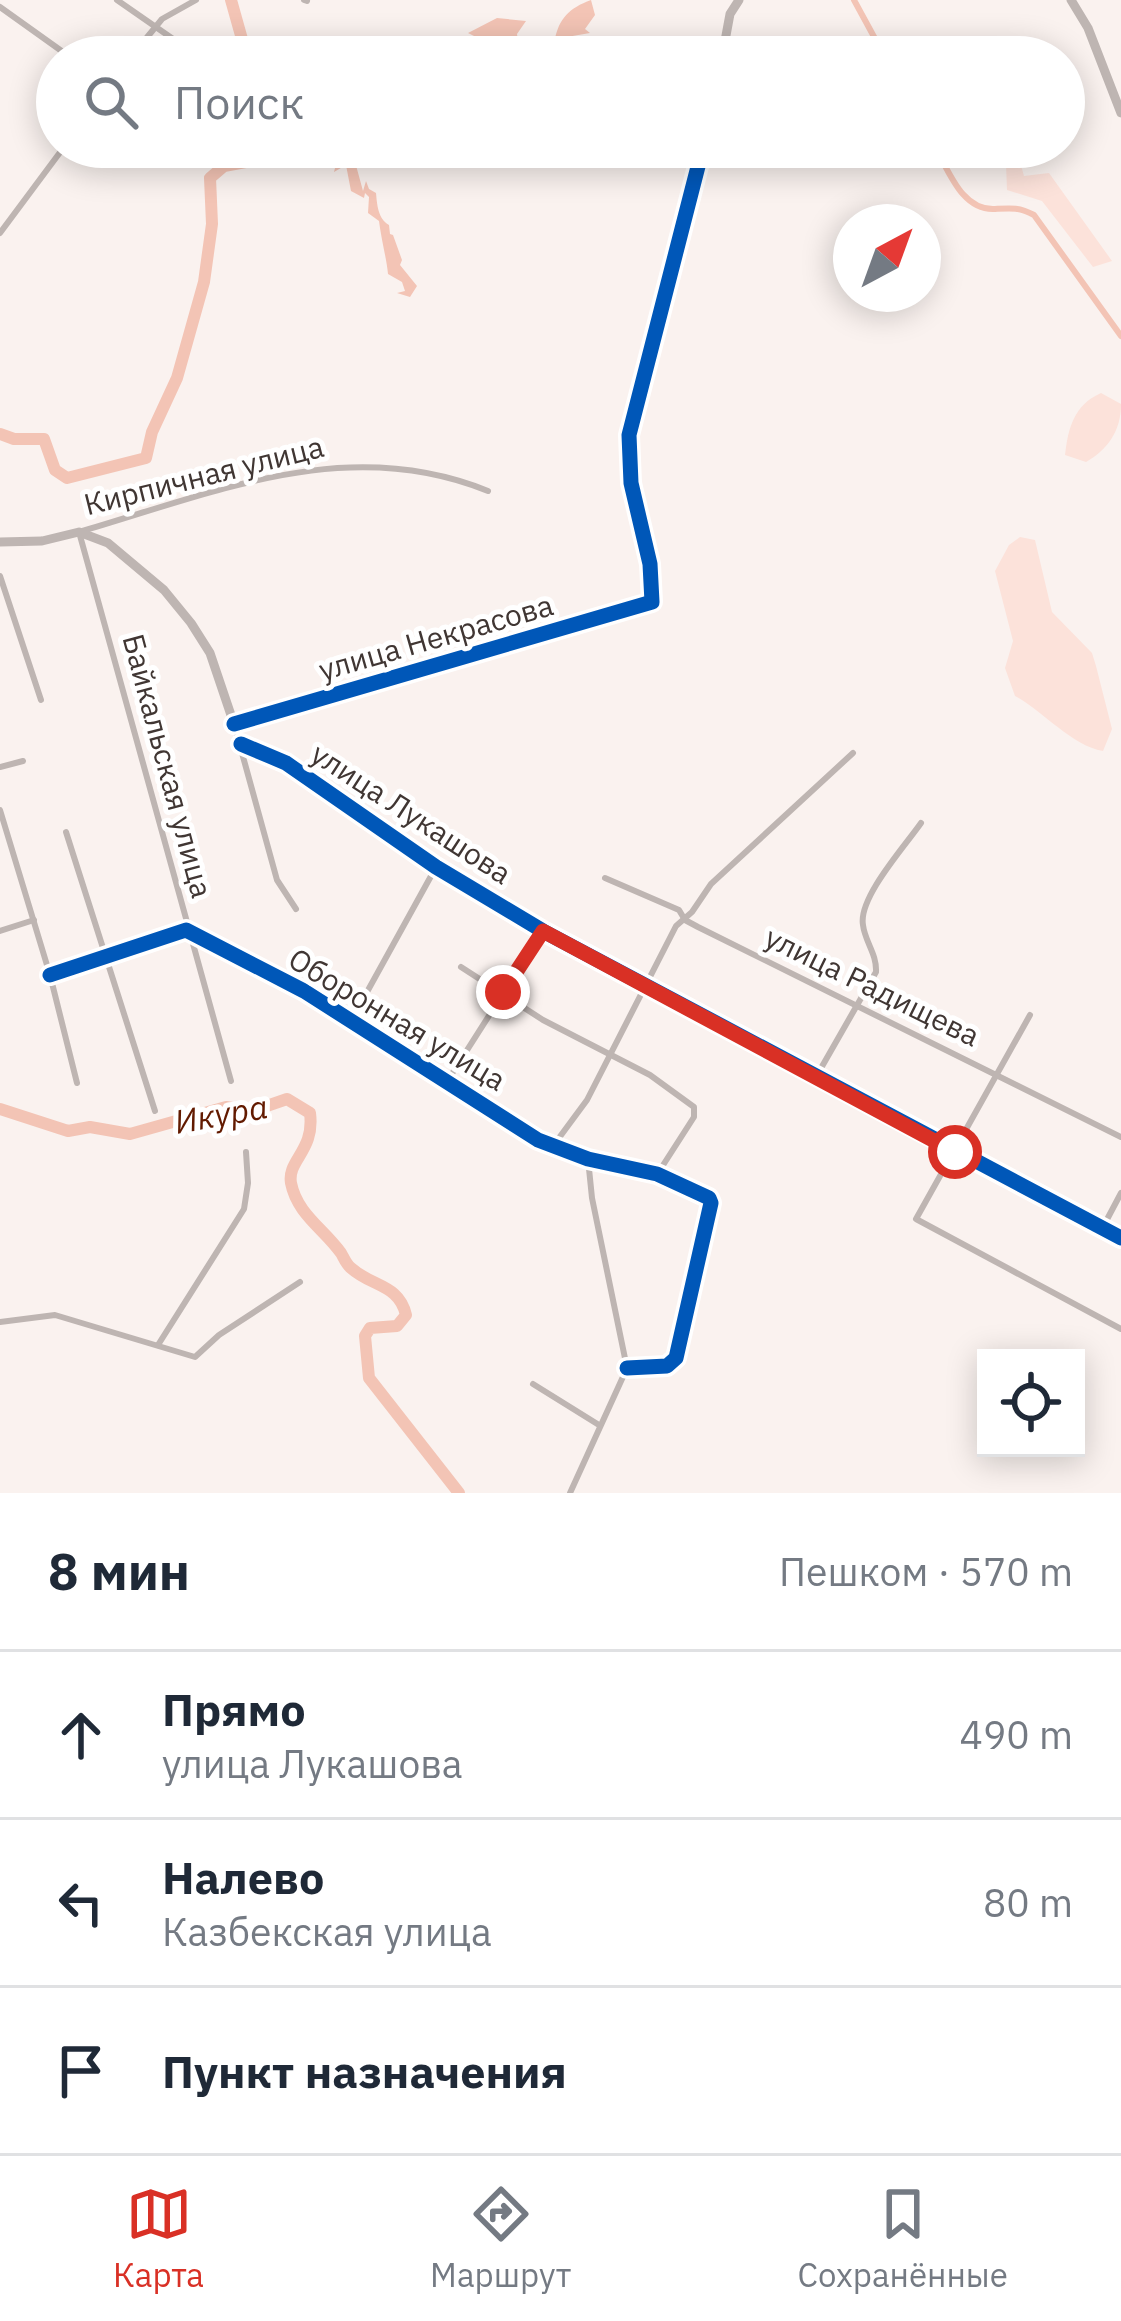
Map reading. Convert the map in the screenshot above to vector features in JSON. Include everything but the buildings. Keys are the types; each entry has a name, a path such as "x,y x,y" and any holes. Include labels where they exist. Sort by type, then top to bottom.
{"street":[{"path":"117,0 167,36"},
{"path":"146,36 196,0"},
{"path":"726,36 730,14 740,0"},
{"path":"1071,0 1088,28 1121,113"},
{"path":"0,7 41,36"},
{"path":"0,233 48,168"},
{"name":"улица Некрасова","path":"234,724 652,602 647,546 631,483 628,434 698,168"},
{"name":"Кирпичная улица","path":"0,542 42,541 328,465 407,467 446,474 488,491"},
{"path":"79,532 108,543 164,590 211,653 277,880 296,909"},
{"name":"Байкальская улица","path":"79,532 231,1081"},
{"path":"0,576 41,700"},
{"name":"улица Лукашова","path":"241,744 286,763 436,867 543,931 1121,1238"},
{"path":"553,1146 587,1100 669,935 711,884 853,753"},
{"path":"0,767 23,761"},
{"path":"0,810 50,975 76,1083"},
{"path":"816,1077 877,964 863,928 863,911 921,823"},
{"path":"66,832 155,1112"},
{"path":"351,1021 436,867"},
{"name":"улица Радищева","path":"605,878 679,910 685,920 1121,1137"},
{"path":"0,931 34,920"},
{"path":"50,975 187,930"},
{"name":"Оборонная улица","path":"187,930 304,992 553,1146 657,1174 711,1202 676,1358 667,1366 628,1368"},
{"path":"448,1081 543,931"},
{"path":"461,967 543,1020 650,1075 696,1111 657,1174"},
{"path":"1030,1015 916,1219 1121,1329"},
{"path":"158,1347 244,1209 246,1152"},
{"path":"570,1493 628,1368 588,1159"},
{"path":"1102,1228 1121,1193"},
{"path":"0,1322 55,1315 195,1357 300,1282"},
{"path":"533,1384 599,1425"}],"shaded area":[{"path":"591,0 595,15 585,29 590,33 556,36 566,15"},
{"path":"497,18 526,21 517,36 468,33"},
{"path":"347,168 357,168 363,191 366,181 376,193 400,265 417,286 410,297 397,293 405,291 402,282 388,274 379,221 368,213 369,197 351,191"},
{"path":"1006,168 1022,168 1024,176 1049,173 1112,261 1093,267 1042,201 1007,190"},
{"path":"1101,393 1121,404 1112,438 1086,462 1065,455 1074,418"},
{"path":"1020,537 1035,540 1052,612 1092,653 1112,729 1103,751 1080,742 1015,696 1005,668 1013,641 995,571 1009,545"}],"waterway":[{"name":"Икура","path":"231,0 241,36"},
{"path":"854,0 874,36"},
{"name":"Икура","path":"0,434 44,439 55,470 67,478 146,458 152,432 177,378 204,282 212,224 210,178 222,168"},
{"path":"947,168 974,204 1034,215 1121,336"},
{"name":"Икура","path":"0,1109 68,1131 90,1127 130,1134 226,1107 252,1111 287,1099 310,1113 309,1137 291,1175 294,1194 349,1266 391,1292 402,1305 406,1315 397,1326 370,1328 365,1336 369,1378 459,1493"}],"cycle path":[{"path":"234,724 652,602 650,564 631,483 629,435 698,168"},
{"path":"241,744 286,763 436,867 543,931 1121,1238"},
{"path":"50,975 186,930 304,991 538,1140 588,1159 657,1174 709,1198 676,1358 667,1366 627,1368"}],"route":[{"path":"503,992 543,931 955,1152"}]}
